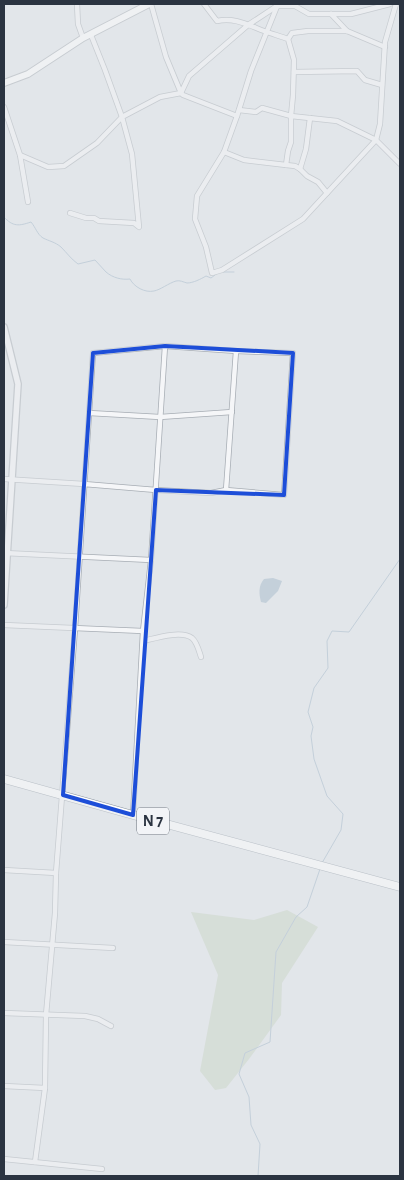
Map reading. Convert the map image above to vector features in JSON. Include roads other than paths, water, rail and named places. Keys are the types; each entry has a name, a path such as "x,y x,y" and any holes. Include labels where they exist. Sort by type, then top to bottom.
{"highway":[{"name":"N 7","path":"4,778 400,887"}],"main road":[{"path":"4,83 28,74 83,38 150,4"}],"street":[{"path":"77,4 78,24 83,38"},
{"path":"150,4 166,57 183,96 237,116"},
{"path":"204,4 217,21 224,19 235,20 288,38"},
{"path":"181,93 189,76 248,25 277,5 295,6 309,14 350,14 390,4"},
{"path":"277,5 251,71 240,110 224,152 197,196 195,218 206,247 212,273 222,270 303,219 376,140 380,124 385,42 396,4"},
{"path":"331,14 346,31"},
{"path":"288,38 292,33 308,31 346,31 385,47"},
{"path":"70,212 99,221 134,223 139,227 132,154 122,117 91,35"},
{"path":"286,165 291,142 294,72 294,60 288,38"},
{"path":"294,72 357,71 366,80 382,85"},
{"path":"20,155 48,167 64,166 97,143 122,117 160,97 181,93"},
{"path":"4,107 20,155 28,202"},
{"path":"240,110 256,112 262,108 291,116 337,121 376,140 400,164"},
{"path":"300,169 306,148 310,118"},
{"path":"224,152 244,160 295,166 318,182 328,193"},
{"path":"4,327 18,384 5,553 4,605"},
{"path":"4,479 84,484 156,490 211,493 226,490 284,495 293,353 165,346 93,353 84,484 75,629 56,874 55,913 46,1015 45,1088 35,1162"},
{"path":"133,815 143,631 151,560 165,346"},
{"path":"226,490 236,351"},
{"path":"89,412 160,417 232,412"},
{"path":"5,553 151,560"},
{"path":"4,625 143,631"},
{"path":"143,640 176,635 186,636 196,643 201,657"},
{"path":"4,870 56,874"},
{"path":"4,942 113,948"},
{"path":"4,1013 85,1016 98,1019 111,1026"},
{"path":"4,1086 45,1088"},
{"path":"4,1159 102,1169"}],"water":[{"path":"273,578 282,581 278,591 266,603 261,602 260,590 262,582 264,579"}],"waterway":[{"path":"4,217 10,223 16,225 31,222 43,238 59,245 78,264 95,260 109,274 118,278 130,279 137,287 147,291 156,290 176,281 189,283 206,276 211,278 219,272 234,272"},
{"path":"322,863 341,830 343,814 327,796 314,759 311,736 313,727 308,712 314,688 328,668 327,641 332,631 349,632 400,559"},
{"path":"258,1176 260,1144 251,1125 249,1097 239,1074 245,1053 270,1042 276,952 296,917 307,907 320,869"}]}
